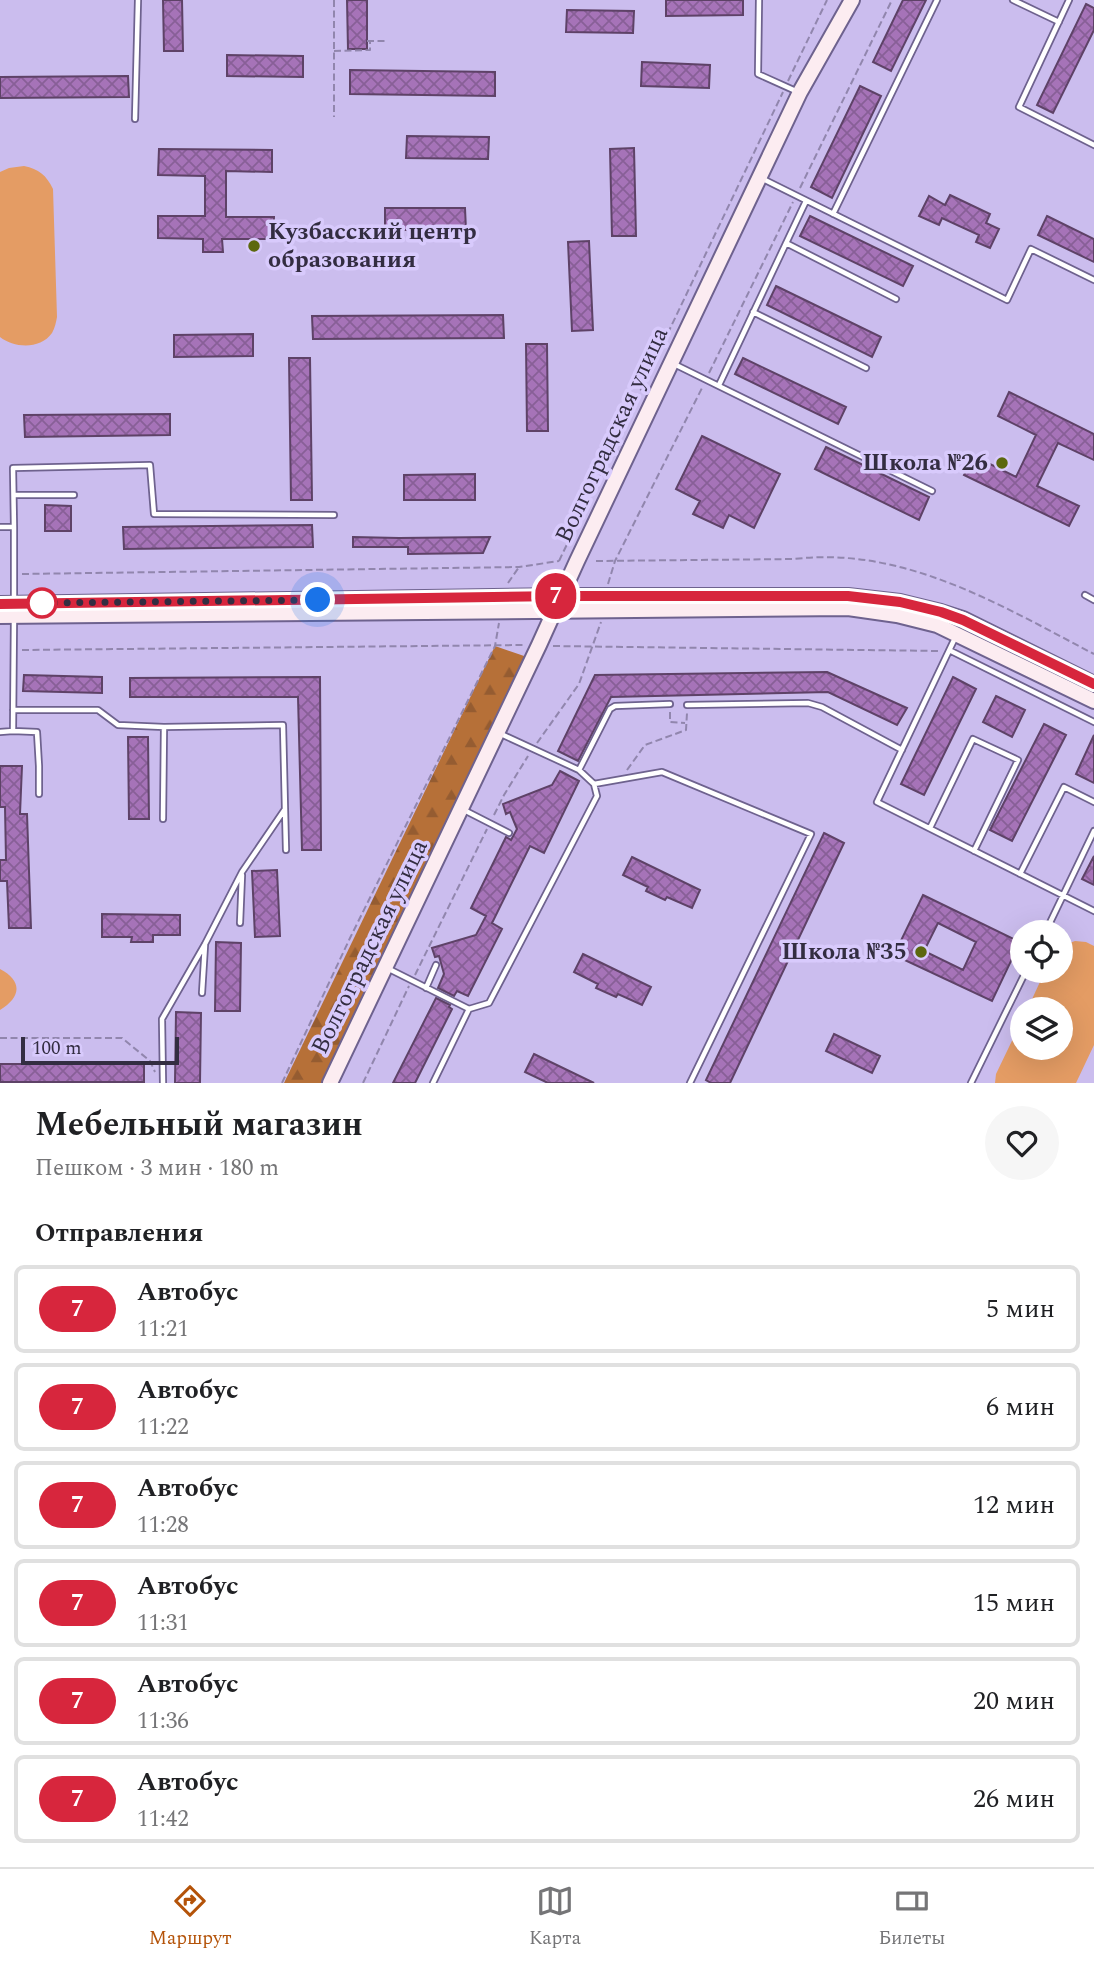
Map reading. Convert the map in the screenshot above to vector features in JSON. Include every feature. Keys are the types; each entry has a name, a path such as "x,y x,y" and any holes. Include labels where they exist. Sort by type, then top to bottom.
{"main road":[{"name":"Волгоградская улица","path":"330,1083 759,178 793,89 852,0"},
{"path":"7,610 559,603 848,596 900,602 941,612 963,620 1094,684"},
{"path":"559,603 848,608 897,615 937,625 1094,701"}],"lane":[{"path":"135,119 138,0"},
{"path":"759,0 758,74 793,89"},
{"path":"833,214 937,0"},
{"path":"1013,0 1059,22"},
{"path":"1069,0 1019,107 1094,145"},
{"path":"759,178 1007,300 1031,249 1094,280"},
{"path":"719,385 806,201"},
{"path":"786,243 896,299"},
{"path":"753,312 866,369"},
{"path":"671,363 932,491"},
{"path":"13,731 14,650 7,610 14,574 13,468 150,465 154,514 334,515"},
{"path":"14,495 74,495"},
{"path":"0,527 14,527"},
{"path":"1085,595 1094,600"},
{"path":"957,634 877,802 1094,911"},
{"path":"951,651 1094,722"},
{"path":"687,705 808,703 822,707 902,750"},
{"path":"579,770 610,709 615,706 670,704"},
{"path":"13,710 98,710 118,725 283,726 286,850"},
{"path":"163,819 164,727"},
{"path":"0,732 37,732 39,794"},
{"path":"386,967 469,1009 489,1003 597,796 594,784 579,770 497,733"},
{"path":"930,828 974,738 1018,760 974,851"},
{"path":"594,784 662,772 811,834 690,1083"},
{"path":"1020,874 1064,787 1094,802"},
{"path":"461,808 509,833"},
{"path":"163,1083 162,1019 242,872 285,809"},
{"path":"1052,920 1094,831"},
{"path":"240,923 242,872"},
{"path":"202,993 205,944"},
{"path":"426,988 436,965"},
{"path":"971,1083 1020,983"},
{"path":"433,1083 469,1009"}],"path":[{"path":"334,0 334,117"},
{"path":"14,574 519,566 558,561 793,89 827,0"},
{"path":"607,591 615,561 892,0"},
{"path":"334,51 370,50 368,41 387,41"},
{"path":"596,561 794,559 818,556 890,564 925,573 980,595 1094,654"},
{"path":"505,589 519,566"},
{"path":"282,1083 356,926 495,646 500,617"},
{"path":"363,1083 504,794 579,684 603,617"},
{"path":"14,650 530,645"},
{"path":"554,646 951,651"},
{"path":"670,704 670,722 687,723"},
{"path":"621,779 645,745 687,730 687,705"},
{"path":"0,1038 122,1038 150,1061 155,1072"}],"green space":[{"path":"495,646 527,657 326,1083 284,1083"}],"shaded area":[{"path":"24,166 42,173 53,189 57,317 53,331 47,339 27,346 0,337 0,172"},
{"path":"1073,942 1086,942 1094,946 1094,1045 1076,1083 995,1083 996,1074 1010,1045 1010,1060 1073,1060 1073,997 1033,997 1039,983 1073,983"},
{"path":"0,969 13,979 16,989 12,1000 0,1010"}],"building":[{"path":"163,0 182,0 183,51 164,51"},
{"path":"347,0 367,0 367,49 348,49"},
{"path":"666,0 743,0 743,15 666,16"},
{"path":"903,0 926,0 891,71 873,62"},
{"path":"1086,4 1094,8 1094,30 1053,113 1037,105"},
{"path":"567,10 634,11 633,33 566,32"},
{"path":"227,55 303,56 303,77 227,76"},
{"path":"642,62 710,65 709,88 641,86"},
{"path":"350,70 495,72 495,96 350,94"},
{"path":"128,76 129,97 0,98 0,77"},
{"path":"860,86 881,96 832,198 811,187"},
{"path":"407,136 489,137 488,159 406,158"},
{"path":"634,148 636,236 612,236 610,149"},
{"path":"159,149 272,150 272,172 226,171 226,217 274,217 273,239 222,239 223,252 203,252 203,239 158,238 158,216 205,216 205,176 158,175"},
{"path":"950,195 990,214 986,223 999,229 990,248 976,242 979,235 942,218 939,225 919,216 929,196 945,205"},
{"path":"385,208 465,208 466,230 385,230"},
{"path":"810,216 913,266 903,286 800,236"},
{"path":"1047,216 1094,239 1094,262 1038,235"},
{"path":"589,241 593,330 572,331 568,242"},
{"path":"776,286 881,337 872,357 767,305"},
{"path":"503,315 504,338 313,339 312,316"},
{"path":"253,334 253,356 174,357 174,335"},
{"path":"526,344 547,344 548,431 527,431"},
{"path":"289,358 310,358 312,500 291,500"},
{"path":"743,358 846,407 838,424 735,374"},
{"path":"1009,392 1094,434 1094,460 1058,443 1037,486 1079,506 1069,526 964,475 974,456 1016,477 1036,435 998,416"},
{"path":"170,414 170,435 25,437 24,415"},
{"path":"702,436 780,474 754,528 729,515 723,528 693,514 700,501 676,489"},
{"path":"826,447 929,497 919,520 815,469"},
{"path":"475,474 475,500 404,500 404,475"},
{"path":"45,505 71,506 71,531 45,531"},
{"path":"312,525 313,547 124,549 123,527"},
{"path":"353,537 490,537 483,553 408,554 408,547 353,547"},
{"path":"827,672 907,708 897,725 828,692 611,697 578,761 558,751 595,675"},
{"path":"24,675 102,677 102,693 23,691"},
{"path":"320,677 321,850 302,850 298,697 130,697 130,678"},
{"path":"953,677 976,689 924,795 901,784"},
{"path":"996,696 1025,710 1012,737 983,722"},
{"path":"1044,724 1066,735 1012,841 990,830"},
{"path":"1094,735 1094,783 1076,774"},
{"path":"128,737 148,737 149,819 129,819"},
{"path":"0,766 22,766 20,814 27,814 31,928 9,928 7,881 0,881 0,860 6,860 5,807 0,807"},
{"path":"560,771 579,781 544,853 530,846 492,923 502,929 468,996 457,991 454,996 438,988 444,974 439,956 435,957 432,948 476,935 486,916 471,908 506,837 511,840 517,829 510,812 506,814 503,804 552,785"},
{"path":"824,833 844,843 730,1083 711,1083 706,1080"},
{"path":"1094,856 1094,885 1082,879"},
{"path":"632,857 700,890 692,908 646,891 648,887 623,875"},
{"path":"277,870 280,936 255,937 252,871"},
{"path":"923,895 1010,937 1010,963 992,1001 894,955","holes":["938,923 976,942 963,970 924,951"]},
{"path":"102,914 180,915 180,935 153,935 153,942 131,942 132,937 102,937"},
{"path":"216,942 241,943 240,1011 215,1011"},
{"path":"583,954 651,987 642,1005 596,988 598,984 574,972"},
{"path":"436,998 450,1005 452,1009 415,1083 393,1083"},
{"path":"176,1012 201,1013 200,1083 175,1083"},
{"path":"834,1034 880,1056 872,1073 826,1051"},
{"path":"534,1054 594,1083 548,1083 525,1072"},
{"path":"0,1064 144,1064 144,1082 0,1082"}],"bus line":[{"name":"7","path":"0,604 562,596 848,596 900,602 941,612 963,620 1094,684"}],"place":[{"name":"Кузбасский центр образования","path":"254,246"},
{"name":"Школа №26","path":"1002,463"},
{"name":"Школа №35","path":"921,952"}],"route":[{"path":"42,603 318,600"}]}
